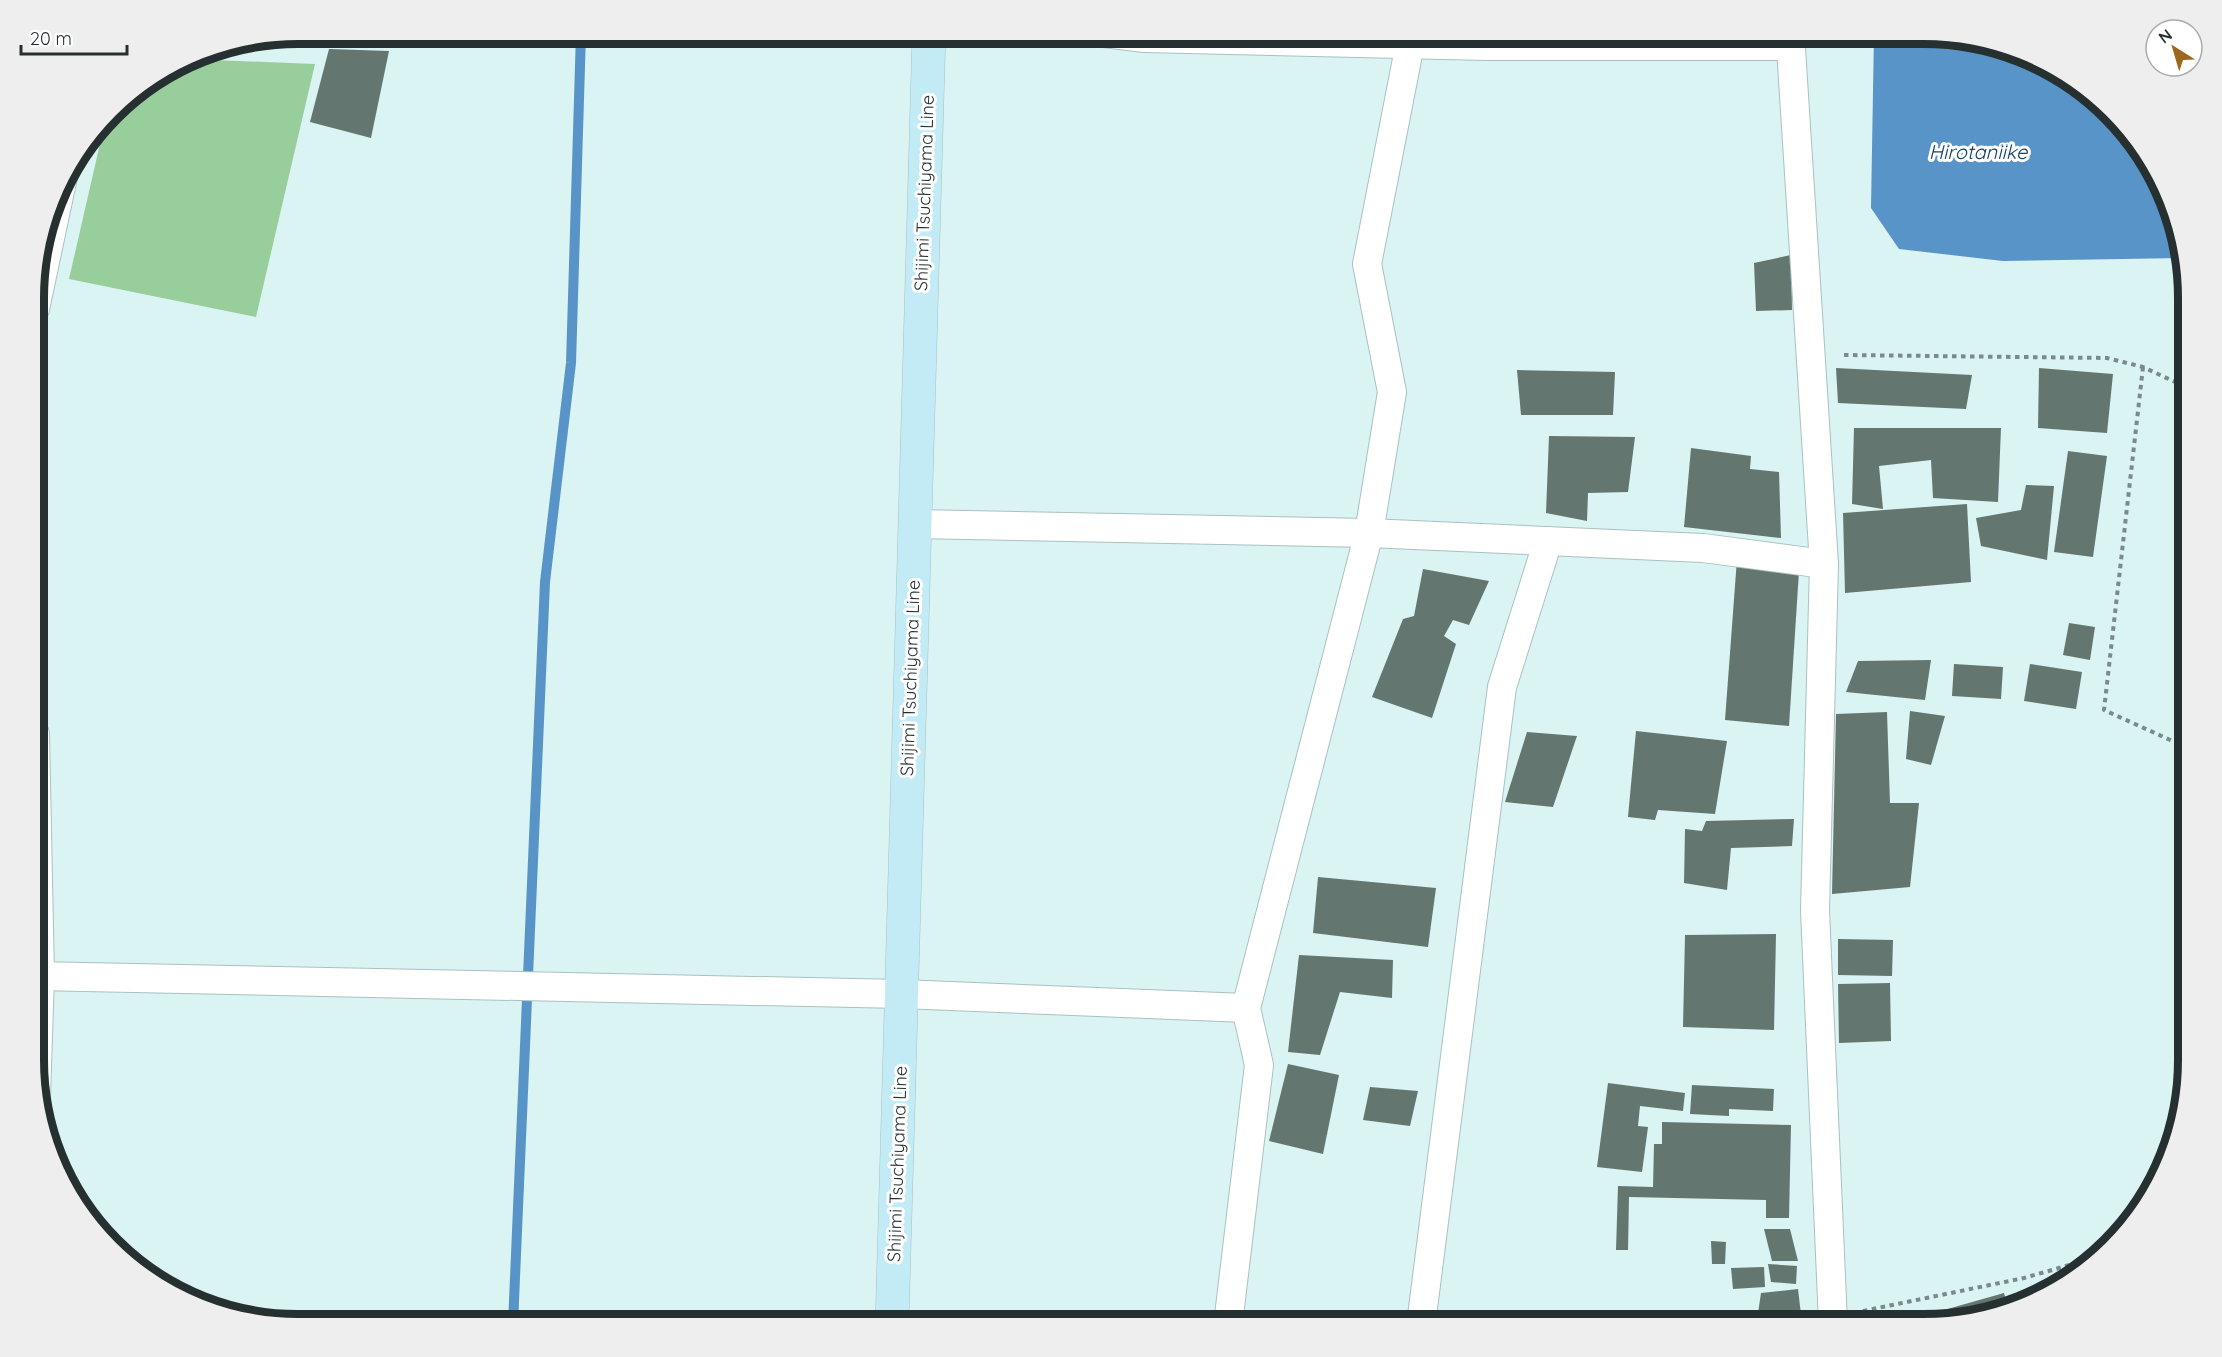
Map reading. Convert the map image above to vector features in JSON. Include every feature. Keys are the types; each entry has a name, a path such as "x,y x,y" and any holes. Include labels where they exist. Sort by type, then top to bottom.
{"main road":[{"name":"Shijimi Tsuchiyama Line","path":"892,1314 929,44"}],"street":[{"path":"1229,1314 1259,1065 1246,1008 1369,533 1392,392 1367,264 1410,44"},
{"path":"1790,44 1824,564 1815,910 1834,1314"},
{"path":"915,524 1369,533 1703,548 1824,564"},
{"path":"1422,1314 1502,687 1548,541"},
{"path":"44,976 901,994 1246,1008"}],"path":[{"path":"1810,355 2107,358 2143,367 2178,383"},
{"path":"2143,367 2104,710 2178,743"},
{"path":"1861,1314 2024,1278 2076,1263"}],"green space":[{"path":"209,60 315,64 256,317 69,279 102,136 130,107 156,86"}],"water":[{"name":"Hirotaniike","path":"1874,44 1941,44 1974,48 2022,63 2052,78 2079,96 2104,118 2136,156 2152,185 2165,216 2175,258 2003,261 1899,249 1871,208"}],"building":[{"path":"329,49 389,51 371,138 310,122"},
{"path":"1791,255 1792,310 1756,311 1754,263"},
{"path":"1836,368 1972,375 1966,409 1838,403"},
{"path":"2039,368 2113,374 2107,433 2038,428"},
{"path":"1517,370 1615,372 1613,415 1521,415"},
{"path":"1854,428 2001,428 1998,502 1933,498 1931,460 1879,466 1883,509 1852,504"},
{"path":"1549,436 1635,437 1628,492 1588,493 1587,521 1546,513"},
{"path":"1691,448 1751,456 1750,469 1779,472 1781,538 1684,527"},
{"path":"2068,451 2107,456 2093,557 2054,552"},
{"path":"2026,485 2054,486 2047,560 1981,546 1976,518 2021,510"},
{"path":"1967,504 1971,582 1845,593 1843,513"},
{"path":"1737,559 1799,571 1789,726 1725,720"},
{"path":"1423,569 1489,581 1469,625 1453,620 1444,636 1456,644 1432,718 1372,697 1403,619 1414,616"},
{"path":"2069,623 2095,627 2090,660 2063,655"},
{"path":"1931,660 1925,700 1846,692 1858,661"},
{"path":"1954,664 2003,667 2001,699 1952,696"},
{"path":"2030,664 2082,672 2076,709 2024,701"},
{"path":"1910,711 1945,716 1931,765 1906,759"},
{"path":"1887,712 1890,803 1919,803 1910,887 1832,894 1836,714"},
{"path":"1636,731 1727,741 1715,814 1658,810 1655,820 1628,817"},
{"path":"1527,732 1577,736 1553,807 1505,802"},
{"path":"1794,819 1792,846 1731,848 1727,890 1684,883 1685,829 1702,831 1706,821"},
{"path":"1318,877 1436,888 1428,947 1313,933"},
{"path":"1776,934 1774,1030 1683,1027 1685,935"},
{"path":"1838,939 1893,940 1892,976 1838,975"},
{"path":"1299,955 1393,960 1392,998 1340,992 1320,1055 1288,1052"},
{"path":"1890,983 1891,1041 1839,1043 1838,984"},
{"path":"1288,1064 1339,1075 1323,1154 1269,1141"},
{"path":"1608,1083 1685,1093 1683,1111 1640,1106 1638,1126 1648,1127 1642,1172 1597,1167"},
{"path":"1692,1085 1774,1089 1773,1111 1729,1109 1729,1116 1690,1114"},
{"path":"1370,1087 1418,1091 1410,1126 1363,1120"},
{"path":"1662,1122 1791,1125 1789,1218 1766,1218 1766,1200 1629,1197 1628,1250 1616,1250 1618,1186 1653,1187 1654,1144 1662,1144"},
{"path":"1764,1229 1790,1229 1798,1261 1772,1261"},
{"path":"1711,1241 1726,1242 1725,1264 1712,1264"},
{"path":"1768,1264 1797,1266 1796,1284 1771,1282"},
{"path":"1764,1267 1765,1287 1733,1289 1731,1268"},
{"path":"1798,1289 1801,1314 1758,1314 1761,1293"},
{"path":"2004,1293 2006,1300 1974,1309 1931,1314"}],"waterway":[{"path":"513,1314 545,582 571,363 581,44"}]}
